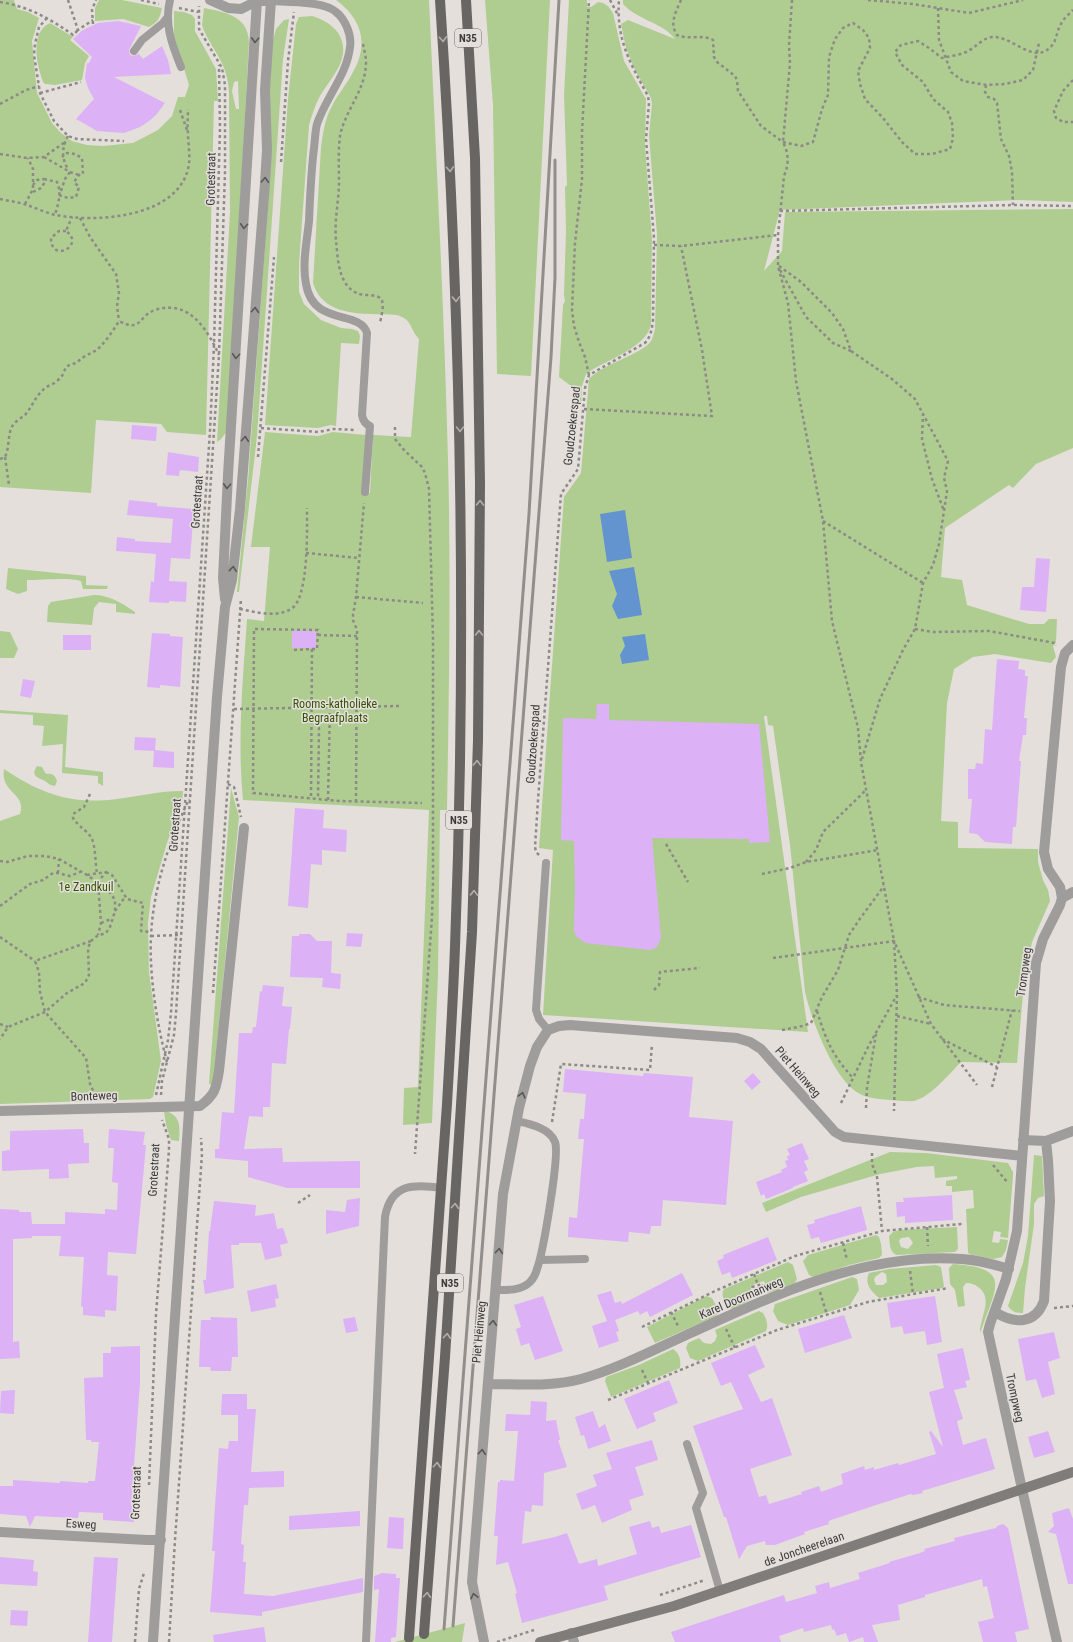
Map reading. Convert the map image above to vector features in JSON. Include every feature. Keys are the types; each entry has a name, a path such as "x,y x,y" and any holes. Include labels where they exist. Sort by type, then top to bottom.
{"main road":[{"name":"N35","path":"409,1638 442,1188 455,950 459,804 462,590 460,413 452,192 440,0"},
{"name":"N35","path":"424,1634 445,1357 472,932 478,740 480,484 475,158 466,0"},
{"name":"de Joncheerelaan","path":"540,1642 572,1638 674,1606 1073,1472"}],"street":[{"path":"210,0 228,8 241,10 257,0 271,0 265,90 267,150 265,183 240,509 232,580 225,607"},
{"path":"153,1642 217,697 225,607 223,570 257,0"},
{"path":"1073,645 1065,653 1061,667 1044,852 1048,869 1060,887 1062,898 1073,892"},
{"path":"189,1106 200,1106 209,1099 215,1090 219,1072 244,828"},
{"name":"Trompweg","path":"1057,1642 988,1332 1009,1269 1017,1231 1036,964 1043,939 1060,906 1062,898"},
{"name":"Piet Heinweg","path":"483,1638 472,1582 503,1194 517,1121 530,1066 538,1047 548,1030 559,1026 570,1025 737,1038 750,1042 761,1049 835,1132 844,1137 982,1153 1022,1156"},
{"name":"Bonteweg","path":"0,1112 189,1106"},
{"path":"1023,1140 1046,1141 1073,1131"},
{"path":"995,1312 1004,1318 1016,1321 1027,1320 1036,1315 1041,1309 1046,1293 1050,1201 1046,1141"},
{"name":"Karel Doormanweg","path":"488,1384 541,1384 581,1379 637,1358 764,1301 850,1271 869,1266 929,1259 963,1259 984,1262 1009,1269"},
{"name":"Esweg","path":"0,1532 161,1540"}],"lane":[{"path":"170,0 167,18 169,33 180,68"},
{"path":"271,0 322,6 336,11 348,27 351,44 347,64 326,102 317,125 313,158 306,263 306,285 314,304 325,312 358,322 366,328 367,333 362,415 363,420 370,426 365,492"},
{"path":"134,51 142,40 167,18"},
{"path":"546,863 536,1010 539,1019 548,1030"},
{"path":"495,1290 522,1287 531,1281 537,1270 540,1260 556,1158 555,1142 546,1131 517,1121"},
{"path":"366,1642 385,1217 389,1203 403,1189 410,1186 422,1185 442,1188"},
{"path":"540,1260 585,1259"},
{"path":"687,1444 703,1493 696,1508 720,1590"}],"path":[{"path":"68,0 78,30"},
{"path":"93,24 92,10 96,0"},
{"path":"589,376 586,357 574,326 572,310 575,243 582,179 581,156 583,105 590,0"},
{"path":"610,0 618,15"},
{"name":"Goudzoekerspad","path":"546,863 536,852 536,847 561,494 578,469 585,388 589,376 593,372 640,347 649,338 653,320 654,245 646,139 649,99 628,59 621,37 618,15 619,0"},
{"path":"681,0 673,19 673,26 677,35 684,38 708,38 713,40 714,57 717,62 735,76 738,91 760,126 783,142 801,146 813,142 822,109 828,95 829,57 835,39 843,28 853,23 863,30 869,38 870,48 866,59 858,71 865,100 883,118 902,142 915,154 932,154 950,149 953,138 952,123 948,112 933,98 923,82 902,65 895,52 901,45 918,41 942,58 967,52 987,39 993,37 1005,40 1013,45 1037,54 1046,51 1054,43 1061,23 1073,10"},
{"path":"792,0 789,45 790,63 783,142 787,151 788,168 784,176 780,212 778,266 788,303 796,381 823,521 832,621 858,728 861,762 894,941 898,994 894,1111"},
{"path":"868,0 969,13 1023,0"},
{"path":"0,2 13,4 47,18 73,35 92,20"},
{"path":"938,8 939,40 951,72 963,81 986,85 1005,84 1023,80 1033,70 1039,43"},
{"name":"Grotestraat","path":"149,1486 156,1314 169,1150 169,1139 163,1123 161,1106 162,1081 174,1035 176,1013 219,355 222,275 225,97 224,75 219,63 199,29 198,12"},
{"path":"47,18 39,27 34,55 40,93 54,121 68,136 77,139 124,141"},
{"path":"349,35 363,43 366,61 365,75 359,94 346,115 340,136 339,183 336,221 338,261 342,278 352,290 360,294 378,297 381,299 382,304 380,323"},
{"path":"161,1106 156,1094 165,1054 171,1013 206,493 214,345 220,128 219,63"},
{"path":"1073,80 1063,91 1054,111 1056,118 1063,122 1073,122"},
{"path":"40,93 81,82"},
{"path":"986,85 985,92 988,97 994,99 997,103 1001,139 1009,156 1012,172 1013,205"},
{"path":"0,104 26,90 39,86"},
{"path":"0,199 25,204 55,215 80,218 106,217 126,214 150,208 165,201 184,182 188,169 188,109"},
{"path":"180,110 188,133"},
{"path":"68,136 65,142 62,157 69,171"},
{"path":"0,154 27,158 44,157 65,142"},
{"path":"33,187 37,180 44,179 56,182 60,194 68,198 76,197 79,187 74,182 79,175 83,174 82,158 71,153 64,154 62,157"},
{"path":"44,157 79,175"},
{"path":"25,204 32,192 33,187 33,169 27,158"},
{"path":"55,215 60,194 69,171"},
{"path":"32,192 41,188 45,182 44,179"},
{"path":"780,212 1013,205 1073,206"},
{"path":"66,231 72,217"},
{"path":"0,459 8,452 11,429 14,424 25,414 46,386 59,380 69,364 77,363 80,358 98,348 109,336 119,321 117,306 120,294 116,274 90,237 80,218"},
{"path":"59,231 66,231 70,234 72,245 63,252 54,249 51,244 52,238 59,231"},
{"path":"654,245 681,246 778,235"},
{"path":"584,409 712,416 702,350 681,246"},
{"path":"778,266 801,282 832,312 842,329 851,351"},
{"path":"778,266 806,317 833,343 851,351 892,379 916,399 948,461 944,478 947,491 945,511 939,544 933,565 923,583 915,629 903,650 880,699 861,762"},
{"path":"119,321 127,325 135,325 138,324 147,314 156,310 168,308 184,310 190,313 208,332 219,355"},
{"path":"923,412 922,440 932,479 945,511"},
{"path":"261,428 318,432 334,429 355,430 370,426"},
{"path":"395,427 395,439 422,467 429,488 433,638 433,881 432,917 415,1154"},
{"path":"4,457 9,485"},
{"path":"356,802 357,630 353,615 356,597 365,492"},
{"path":"225,607 260,614 273,614 290,609 298,601 302,587 306,553 307,508"},
{"path":"823,521 923,583"},
{"path":"306,553 359,558"},
{"path":"356,597 423,603"},
{"path":"294,650 317,649 318,630 254,629 253,793 356,802 422,803"},
{"path":"915,629 933,632 989,631 1055,643 1056,649"},
{"path":"318,635 357,636"},
{"path":"311,797 312,650"},
{"path":"234,709 399,706"},
{"path":"328,800 330,707"},
{"path":"311,718 319,728 318,798"},
{"path":"228,784 234,787 244,828"},
{"path":"806,862 816,850 823,832 867,789"},
{"path":"90,794 84,807 73,814 73,818 92,838 95,849 94,859 97,873"},
{"path":"167,1064 154,990 150,936 160,876 180,817 190,797"},
{"path":"666,844 688,882"},
{"path":"762,874 790,868 806,862 878,850"},
{"path":"0,861 7,862 28,856 45,856 59,859 98,882 109,891 115,900 115,911"},
{"path":"58,873 59,859"},
{"path":"0,906 30,884 43,880 53,873 70,876 81,872"},
{"path":"87,875 106,872 112,875 127,899 143,903 141,931 151,932"},
{"path":"97,936 101,923 98,882 106,872"},
{"path":"782,1030 811,1023 822,997 838,970 849,935 885,886"},
{"path":"35,961 84,944 97,936 106,933 110,928 111,920 115,911 125,897"},
{"path":"101,923 111,920"},
{"path":"150,936 180,935"},
{"path":"0,937 35,961 39,972 40,992 45,1012 86,1058 90,1084 96,1095 98,1108"},
{"path":"0,1039 8,1027 45,1012 67,993 85,983 89,975 88,948 91,941"},
{"path":"773,958 894,941"},
{"path":"894,941 931,1024 977,1085"},
{"path":"84,944 88,948"},
{"path":"654,990 659,985 660,972 700,968"},
{"path":"841,1103 876,1031 898,994"},
{"path":"918,997 944,1005 1012,1010 992,1087"},
{"path":"817,1011 825,1036 838,1062 853,1078"},
{"path":"897,1016 931,1024"},
{"path":"0,1024 8,1027"},
{"path":"866,1108 867,1088 876,1031"},
{"path":"550,1136 561,1064 650,1071 652,1032"},
{"path":"941,1039 997,1067"},
{"path":"170,1642 176,1527 202,1154 201,1134"},
{"path":"872,1140 872,1164 876,1177 882,1231"},
{"path":"982,1153 1020,1197"},
{"path":"298,1203 310,1195"},
{"path":"642,1327 715,1291 795,1256 882,1231 962,1224"},
{"path":"927,1227 929,1259"},
{"path":"843,1243 850,1271"},
{"path":"909,1261 913,1294"},
{"path":"754,1274 758,1285"},
{"path":"817,1282 827,1314"},
{"path":"608,1400 776,1330 868,1302 948,1288"},
{"path":"1041,1309 1073,1306"},
{"path":"722,1320 734,1348"},
{"path":"135,1642 139,1589 146,1567"},
{"path":"657,1596 716,1577"},
{"path":"497,1642 541,1628"}],"green space":[{"path":"0,0 14,0 17,9 28,12 39,18 32,41 37,93 52,123 61,133 72,141 87,145 103,146 133,143 158,130 172,116 178,97 185,97 189,85 174,36 174,11 192,15 195,19 195,31 216,69 218,101 214,101 206,435 167,432 161,424 96,420 91,493 0,487"},
{"path":"99,0 122,0 162,8 158,19 149,27 123,19 95,21 95,8"},
{"name":"Rooms-katholieke Begraafplaats","path":"336,0 429,0 440,230 448,460 450,591 447,810 440,810 438,974 432,1123 403,1125 404,1088 418,1087 429,810 243,800 241,777 242,687 247,619 264,621 270,547 251,547 265,432 318,436 333,432 366,435 362,493 370,493 373,435 411,437 419,339 406,319 397,315 348,312 337,308 327,303 319,295 313,283 321,147 326,121 334,102 348,81 358,62 362,42 357,24 352,15"},
{"path":"485,0 550,0 531,376 497,374 493,105"},
{"path":"569,0 587,0 587,7 591,7 598,2 608,6 613,13 624,61 646,99 645,146 652,240 651,325 641,341 586,374 582,386 581,406 575,389 559,377 563,305 565,301 565,187 567,185 564,95"},
{"path":"623,0 1073,0 1073,202 1019,200 780,210 764,271 782,251 785,212 1073,209 1073,448 1036,464 1013,488 1009,485 945,528 941,577 962,580 967,605 1029,624 1044,624 1049,619 1057,619 1056,642 1053,646 1056,657 1051,663 995,654 973,657 954,669 947,703 941,821 958,822 958,848 1038,849 1038,862 1043,880 1048,890 1050,901 1032,942 1024,982 1017,1063 961,1062 929,1094 914,1101 868,1097 860,1094 850,1087 833,1063 812,1018 805,992 790,845 773,726 768,725 767,716 764,716 808,1032 543,1015 553,850 539,848 564,497 581,473 589,379 603,369 647,346 651,341 655,329 657,235 649,135 652,104 651,98 635,70 626,48 621,24 628,20 675,39 670,33 635,14 623,4"},
{"path":"204,8 227,13 240,20 248,33 249,42 228,430 217,442 230,212 229,93 224,67 202,25","holes":["238,81 239,109 236,109 232,91 234,82"]},
{"path":"312,16 326,22 337,31 343,43 343,51 340,64 318,99 309,125 299,264 299,292 304,304 321,320 341,328 358,331 360,336 359,344 341,343 336,426 331,425 318,428 265,425 288,99 296,24 299,17"},
{"path":"289,19 283,59 257,436 239,592 237,592 248,480 269,190 269,106 272,43 276,29 284,20"},
{"path":"50,23 73,37 70,40 89,56 85,63 82,80 55,85 45,84 43,82 36,50 39,34 43,28"},
{"path":"8,568 86,576 86,585 108,586 107,589 83,589 81,581 76,580 27,580 27,591 18,594 6,589"},
{"path":"94,595 105,596 115,600 135,612 135,614 116,612 116,604 99,602 94,608 92,625 47,622 48,606 51,602"},
{"path":"0,631 10,632 18,649 14,658 0,658"},
{"path":"0,710 68,715 65,767 103,772 103,786 98,783 98,776 62,773 63,744 42,746 44,726 33,725 33,715 0,713"},
{"path":"37,766 42,767 46,774 52,774 54,776 57,781 55,786 38,778 34,774"},
{"name":"1e Zandkuil","path":"4,769 44,791 71,799 117,799 183,791 182,803 167,843 151,897 148,923 149,972 161,1061 153,1097 150,1099 0,1104 0,821 20,814 21,807 20,801 6,783"},
{"path":"231,788 239,817 213,1085 209,1084"},
{"path":"164,1111 171,1113 177,1119 180,1131 179,1141 171,1140 166,1125"},
{"path":"890,1152 926,1153 1008,1163 1013,1172 1013,1176 1008,1238 1000,1237 1001,1232 994,1231 992,1242 999,1243 1000,1239 1008,1240 1006,1250 1002,1257 993,1259 969,1254 966,1209 974,1208 973,1190 952,1192 952,1186 946,1186 946,1181 957,1179 957,1176 935,1178 934,1166 917,1167 880,1174 801,1197 766,1212 762,1203"},
{"path":"1034,1155 1042,1156 1044,1196 1038,1198 1034,1204 1034,1224 1023,1313 1018,1313 1014,1312 1008,1306 1023,1263 1028,1236"},
{"path":"957,1227 958,1249 955,1252 896,1255 891,1249 889,1236 893,1232 899,1230","holes":["909,1237 913,1243 908,1249 901,1247 899,1241 901,1238"]},
{"path":"876,1235 879,1237 881,1244 882,1255 879,1258 849,1265 813,1277 809,1275 803,1261 808,1255"},
{"path":"788,1262 793,1265 797,1279 795,1283 768,1293 764,1281 750,1286 754,1298 733,1309 729,1308 723,1297 724,1289"},
{"path":"953,1264 972,1266 985,1270 992,1276 995,1283 991,1303 980,1332 986,1302 983,1291 972,1284 966,1283 963,1287 965,1306 958,1307 955,1290 950,1284 949,1268"},
{"path":"936,1265 941,1267 944,1286 942,1288 879,1298 869,1287 867,1281 869,1273 889,1269","holes":["882,1272 886,1274 887,1282 883,1285 876,1285 874,1280 875,1277"]},
{"path":"852,1277 857,1279 859,1290 850,1305 788,1325 778,1321 773,1311 775,1304"},
{"path":"706,1296 712,1298 719,1311 716,1316 655,1343 647,1327"},
{"path":"759,1311 763,1313 766,1319 766,1331 698,1361 690,1358 686,1348 688,1343 699,1338 704,1343 711,1344 715,1341 717,1336 715,1330"},
{"path":"673,1349 680,1357 680,1368 611,1397 605,1381 606,1377 639,1365"},
{"path":"465,1623 462,1642 395,1642"}],"water":[{"path":"625,510 632,558 607,562 600,514"},
{"path":"634,567 642,615 618,619 612,606 617,594 609,571"},
{"path":"645,634 649,660 622,664 620,655 625,646 622,637"}],"building":[{"path":"118,21 141,26 129,50 130,55 134,56 139,54 143,59 162,46 168,60 171,74 114,77 165,103 156,115 149,121 140,127 124,133 97,131 76,119 94,99 85,78 87,63 89,63 92,57 73,39 83,30 98,23"},
{"path":"132,425 157,427 156,441 131,439"},
{"path":"168,452 199,457 198,472 180,470 179,476 166,475"},
{"path":"129,500 157,503 157,506 194,509 190,559 171,558 169,581 187,582 186,602 149,602 151,581 154,582 156,554 116,551 117,537 135,539 135,541 171,543 173,519 127,515"},
{"path":"1036,558 1050,559 1046,612 1020,610 1022,587 1034,587"},
{"path":"292,631 316,631 316,648 292,648"},
{"path":"152,633 170,634 170,636 183,637 180,687 160,685 160,688 147,687"},
{"path":"63,635 91,635 91,650 63,650"},
{"path":"997,659 1019,661 1018,669 1025,670 1025,676 1028,676 1024,718 1027,718 1026,735 1023,735 1019,761 1021,761 1016,827 1013,827 1012,844 985,842 977,834 969,833 972,799 968,799 968,769 975,769 976,763 983,764 985,729 992,730"},
{"path":"23,679 35,681 31,698 20,696"},
{"path":"597,704 609,704 609,720 759,724 770,842 749,843 749,839 652,838 661,938 657,947 650,950 585,943 576,936 574,930 574,841 561,840 563,718 596,719"},
{"path":"135,737 156,738 155,750 174,752 174,768 153,767 154,751 134,750"},
{"path":"295,808 324,810 323,828 347,830 346,852 322,850 322,865 311,864 308,908 288,906"},
{"path":"347,933 363,934 361,947 346,946"},
{"path":"299,934 310,934 317,941 332,941 331,973 341,974 340,989 322,987 323,978 290,977 292,936 299,936"},
{"path":"263,985 284,987 282,1006 292,1007 286,1064 272,1063 270,1107 263,1107 263,1117 249,1116 244,1149 282,1148 283,1162 360,1161 360,1188 287,1188 248,1177 248,1161 215,1158 215,1149 219,1149 222,1112 234,1113 239,1033 252,1033 253,1027 256,1027 260,991 262,992"},
{"path":"565,1069 643,1076 644,1073 693,1077 689,1117 733,1121 726,1205 663,1200 661,1226 651,1226 650,1234 629,1232 628,1242 568,1237 569,1217 577,1218 584,1139 578,1139 580,1119 584,1119 586,1094 563,1092"},
{"path":"753,1073 761,1082 752,1090 744,1081"},
{"path":"83,1129 84,1143 89,1143 89,1163 68,1164 69,1178 49,1179 49,1169 2,1171 2,1151 10,1150 10,1131"},
{"path":"109,1129 145,1132 143,1145 146,1145 136,1254 108,1252 107,1275 118,1276 116,1311 105,1310 105,1317 83,1315 83,1307 81,1306 84,1257 59,1256 61,1236 32,1236 32,1238 13,1239 13,1342 19,1341 20,1358 0,1359 0,1209 31,1212 32,1224 65,1224 65,1212 105,1214 105,1209 117,1210 118,1183 112,1182 114,1148 108,1148"},
{"path":"802,1143 809,1159 804,1161 808,1170 804,1172 808,1181 766,1199 764,1194 761,1196 756,1182 782,1172 781,1170 787,1167 785,1161 788,1160 787,1156 790,1155 787,1149"},
{"path":"952,1195 953,1220 905,1223 905,1216 897,1217 896,1202 904,1202 903,1198"},
{"path":"360,1198 359,1226 326,1234 326,1210 345,1212 347,1200"},
{"path":"214,1201 256,1205 255,1216 274,1213 277,1229 283,1228 288,1243 280,1245 282,1256 265,1260 261,1243 239,1243 239,1245 231,1245 234,1288 205,1294 203,1280 206,1280 209,1231"},
{"path":"861,1206 867,1230 821,1243 819,1237 811,1239 807,1225 815,1223 814,1220"},
{"path":"768,1237 777,1260 732,1278 730,1272 722,1275 717,1261 724,1258 723,1255"},
{"path":"682,1273 693,1295 650,1317 647,1311 640,1315 638,1311 615,1320 619,1331 616,1332 619,1341 599,1348 592,1326 607,1321 597,1295 611,1291 615,1303 621,1301 622,1304"},
{"path":"276,1284 279,1298 275,1299 276,1307 251,1312 247,1291"},
{"path":"543,1296 563,1351 535,1360 529,1343 521,1346 516,1329 521,1327 514,1305"},
{"path":"935,1296 942,1342 927,1345 925,1331 904,1334 902,1326 891,1328 887,1303"},
{"path":"844,1315 852,1338 805,1353 798,1329"},
{"path":"210,1317 237,1318 238,1357 232,1357 231,1371 211,1371 210,1367 199,1367 201,1320 211,1320"},
{"path":"355,1317 358,1331 346,1333 343,1319"},
{"path":"1054,1332 1060,1358 1048,1362 1055,1394 1042,1398 1036,1379 1026,1381 1018,1339"},
{"path":"755,1345 765,1367 748,1375 761,1402 772,1398 792,1455 750,1469 759,1497 766,1495 769,1504 802,1494 801,1492 819,1486 821,1492 843,1484 841,1474 864,1466 865,1470 874,1467 874,1470 898,1463 899,1465 936,1454 929,1432 931,1431 943,1447 929,1392 944,1388 937,1354 963,1348 970,1380 965,1381 967,1387 954,1390 963,1419 957,1421 963,1445 986,1438 995,1469 922,1491 923,1493 911,1494 831,1520 828,1522 829,1524 804,1532 805,1534 775,1545 766,1545 765,1541 747,1546 739,1559 726,1517 724,1517 693,1426 743,1409 731,1382 721,1386 711,1363"},
{"path":"140,1346 140,1383 131,1506 135,1506 134,1522 103,1520 103,1513 79,1512 78,1518 35,1516 30,1527 26,1516 0,1514 0,1486 13,1486 13,1480 60,1483 60,1481 88,1483 88,1481 95,1481 99,1442 91,1442 91,1440 86,1440 84,1378 103,1377 103,1353 111,1353 111,1347"},
{"path":"669,1380 678,1403 653,1413 656,1421 637,1429 624,1399"},
{"path":"15,1390 14,1414 0,1413 1,1391"},
{"path":"222,1394 247,1394 247,1409 256,1409 251,1472 284,1471 284,1487 249,1488 248,1505 244,1505 241,1544 244,1545 243,1562 246,1562 244,1594 273,1596 363,1578 363,1592 262,1612 262,1616 210,1612 215,1551 212,1551 219,1448 228,1449 229,1441 238,1441 238,1415 221,1415"},
{"path":"531,1401 547,1402 546,1421 556,1420 560,1440 558,1440 567,1467 544,1473 543,1506 532,1505 531,1512 525,1511 522,1544 567,1533 579,1564 597,1559 598,1566 637,1554 629,1527 650,1521 652,1528 659,1526 661,1533 691,1525 701,1557 604,1586 608,1600 522,1623 515,1594 517,1593 508,1562 496,1565 498,1536 494,1536 498,1482 500,1482 500,1480 514,1481 518,1431 505,1431 506,1414 530,1415"},
{"path":"593,1411 599,1428 605,1424 611,1441 588,1449 584,1435 581,1436 575,1417"},
{"path":"1048,1431 1055,1452 1034,1458 1028,1437"},
{"path":"652,1440 658,1460 635,1467 644,1495 629,1500 632,1510 602,1523 595,1505 582,1510 576,1494 597,1486 593,1475 612,1469 606,1453"},
{"path":"1069,1508 1073,1519 1073,1584 1068,1584 1056,1534 1048,1532 1054,1526 1052,1513"},
{"path":"360,1511 360,1526 289,1530 289,1516"},
{"path":"389,1517 404,1518 403,1549 387,1548"},
{"path":"1003,1524 1008,1528 1029,1629 1015,1632 1017,1642 983,1642 978,1622 994,1618 987,1586 983,1587 982,1579 925,1595 925,1597 898,1605 900,1620 872,1625 878,1642 864,1642 863,1637 849,1642 846,1633 837,1636 834,1629 832,1630 831,1625 804,1632 803,1628 779,1636 781,1642 675,1642 671,1632 784,1595 786,1602 817,1593 815,1586 829,1582 830,1588 860,1579 858,1573 920,1553 925,1551 924,1549 955,1541 954,1538 996,1528 997,1526"},
{"path":"0,1557 34,1560 33,1571 38,1572 37,1586 0,1584"},
{"path":"94,1557 118,1558 112,1642 88,1642"},
{"path":"381,1573 396,1574 396,1578 400,1578 396,1637 391,1638 391,1642 375,1642 379,1589 374,1590 374,1576"},
{"path":"11,1610 28,1611 27,1626 10,1625"},
{"path":"264,1627 266,1642 214,1642 213,1635"}],"railway":[{"path":"444,1629 529,514 559,0"},
{"path":"453,1626 551,357 555,278 555,160"}]}
